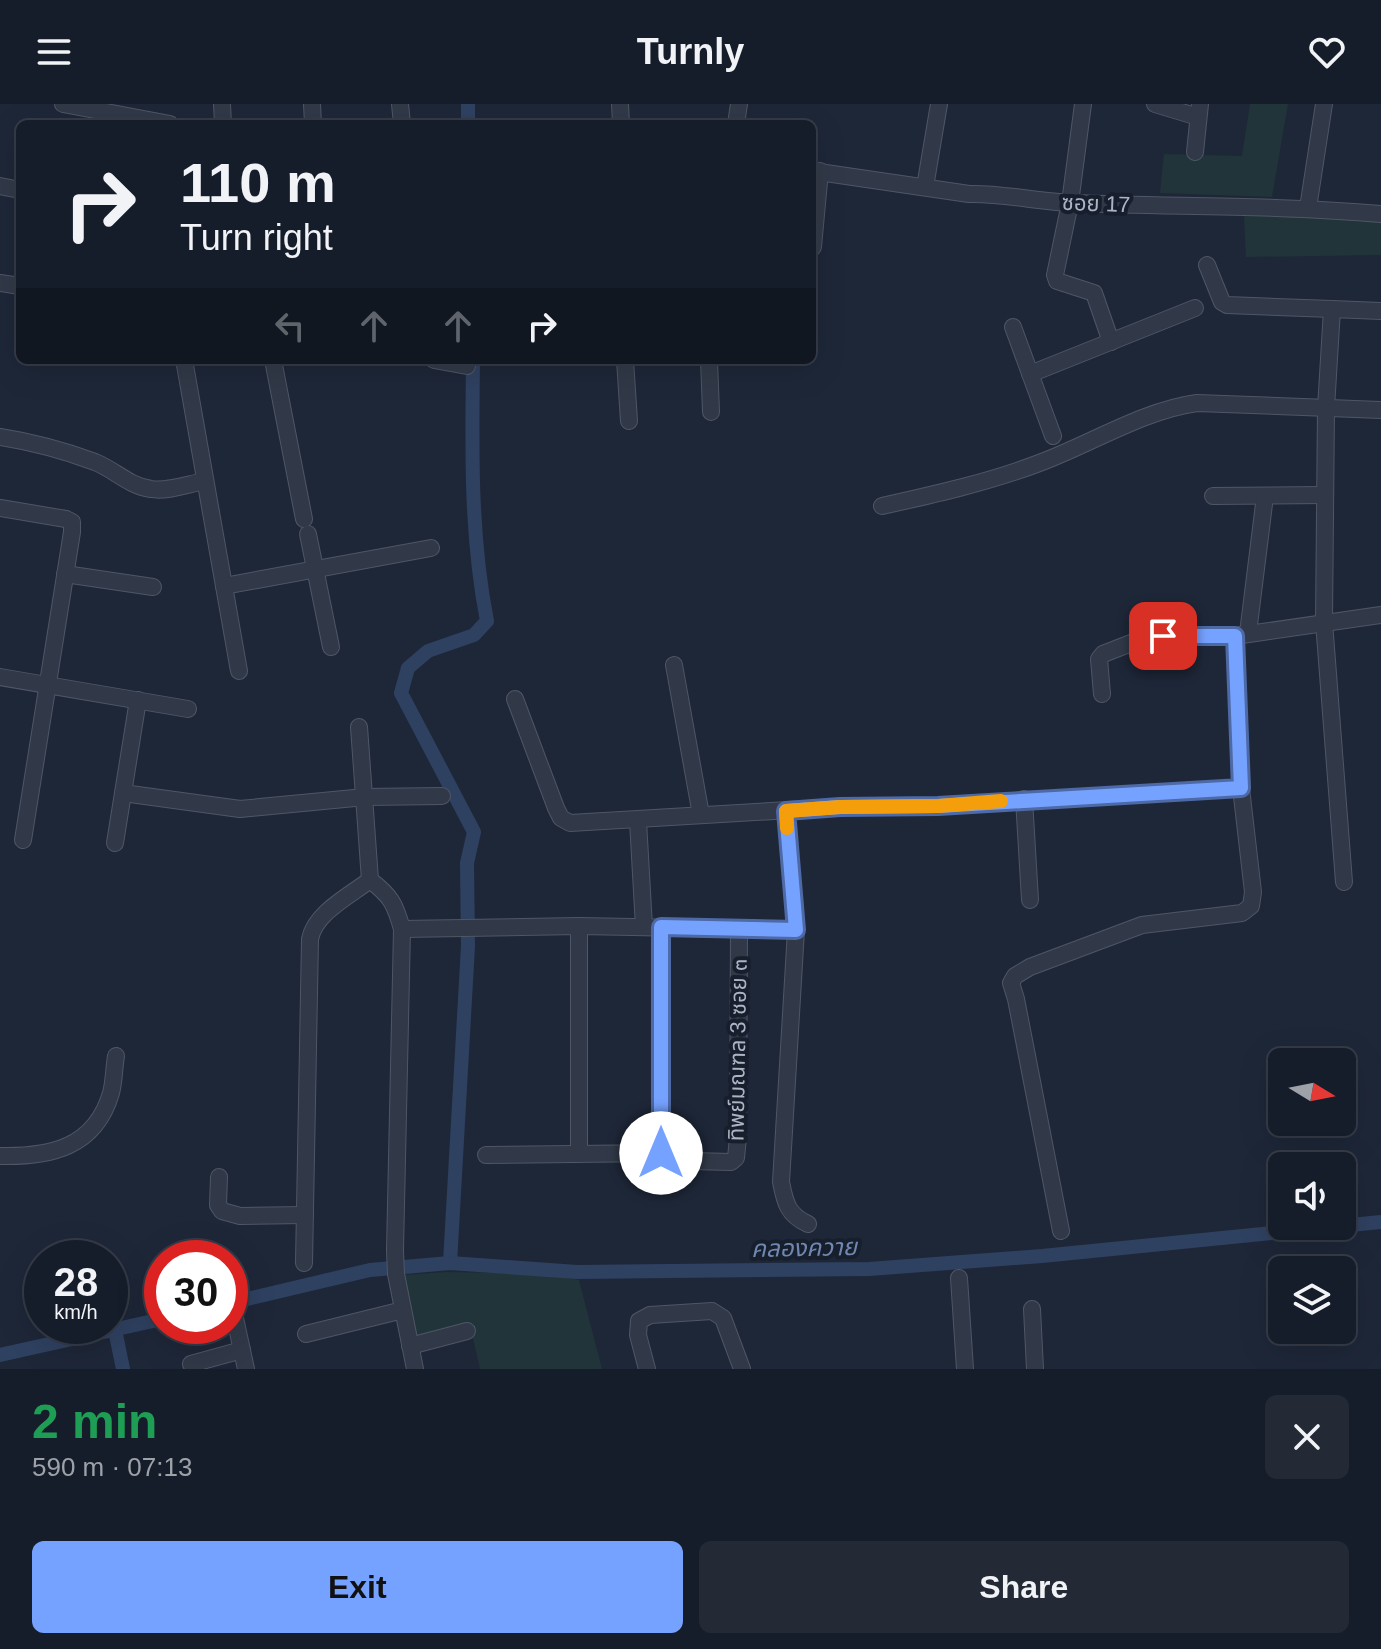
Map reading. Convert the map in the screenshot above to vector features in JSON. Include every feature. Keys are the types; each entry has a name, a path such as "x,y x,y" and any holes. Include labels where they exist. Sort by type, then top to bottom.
{"street":[{"path":"63,104 134,111 159,120"},
{"path":"925,187 939,104"},
{"path":"1083,104 1070,203 1055,275 1057,281 1094,293 1111,342"},
{"path":"1155,104 1199,110 1195,152"},
{"path":"1308,208 1324,104"},
{"name":"ซอย 17","path":"816,171 1070,203 1308,208 1381,214"},
{"path":"1207,265 1222,302 1227,305 1381,311"},
{"path":"1030,374 1195,308"},
{"path":"1332,309 1326,408 1324,622 1344,882"},
{"path":"1013,327 1053,436"},
{"path":"274,364 331,647"},
{"path":"456,364 467,366"},
{"path":"625,364 629,421"},
{"path":"709,364 711,412"},
{"path":"185,365 239,671"},
{"path":"882,506 968,488 1042,463 1172,406 1197,403 1381,410"},
{"path":"0,437 26,441 98,463 147,489 158,490 205,481"},
{"path":"1213,496 1325,495"},
{"path":"1061,1231 1011,983 1015,976 1030,967 1142,925 1242,913 1251,906 1253,892 1241,788 1241,635 1265,496"},
{"path":"0,508 72,522 23,840"},
{"path":"224,586 431,548"},
{"path":"65,574 153,587"},
{"path":"1102,694 1099,659 1103,654 1144,638 1241,635 1381,615"},
{"path":"674,665 701,815"},
{"path":"0,677 188,709"},
{"path":"515,699 564,822 582,824 840,807 938,806 1241,788"},
{"path":"115,843 138,700"},
{"path":"359,727 370,880 387,893 396,908 402,929 395,1251 396,1274 415,1369"},
{"path":"123,793 240,809 365,797 442,796"},
{"path":"1024,799 1030,900"},
{"path":"786,811 796,930 781,1182 786,1206 795,1218 808,1224"},
{"path":"638,821 644,927"},
{"path":"304,1263 312,928 319,919 370,880"},
{"path":"402,929 579,926 796,930"},
{"path":"579,926 579,1154"},
{"path":"661,927 661,1153"},
{"name":"ทิพย์มณฑล 3 ซอย ๓","path":"486,1155 661,1153 692,1161 723,1163 736,1158 739,929"},
{"path":"0,1156 34,1157 71,1145 88,1133 100,1118 111,1093 116,1056"},
{"path":"219,1177 218,1205 222,1211 240,1216 305,1215"},
{"path":"959,1278 965,1369"},
{"path":"1032,1309 1035,1369"},
{"path":"306,1334 403,1310"},
{"path":"647,1369 638,1335 639,1321 650,1315 712,1311 723,1318 742,1369"},
{"path":"410,1346 467,1331"},
{"path":"241,1344 246,1369"},
{"path":"191,1364 242,1350"}],"green space":[{"path":"1250,104 1288,104 1272,197 1160,193 1164,154 1242,156"},
{"path":"1244,215 1381,217 1381,255 1246,257"},
{"path":"446,1272 549,1274 579,1280 602,1369 480,1369 470,1325 417,1339 404,1275"}],"waterway":[{"path":"468,104 468,120"},
{"path":"450,1263 468,946 467,863 474,832 401,693 408,668 428,651 474,635 487,621 475,523 473,364"},
{"name":"คลองควาย","path":"248,1299 370,1270 450,1263 577,1272 869,1269 1042,1256 1381,1222"},
{"name":"คลองควาย","path":"0,1355 144,1323"},
{"path":"118,1344 123,1369"}],"slow traffic":[{"path":"787,828 786,811 1001,801"}],"route":[{"path":"661,1153 661,927 796,930 786,811 938,806 1241,788 1235,636 1163,636"}]}
